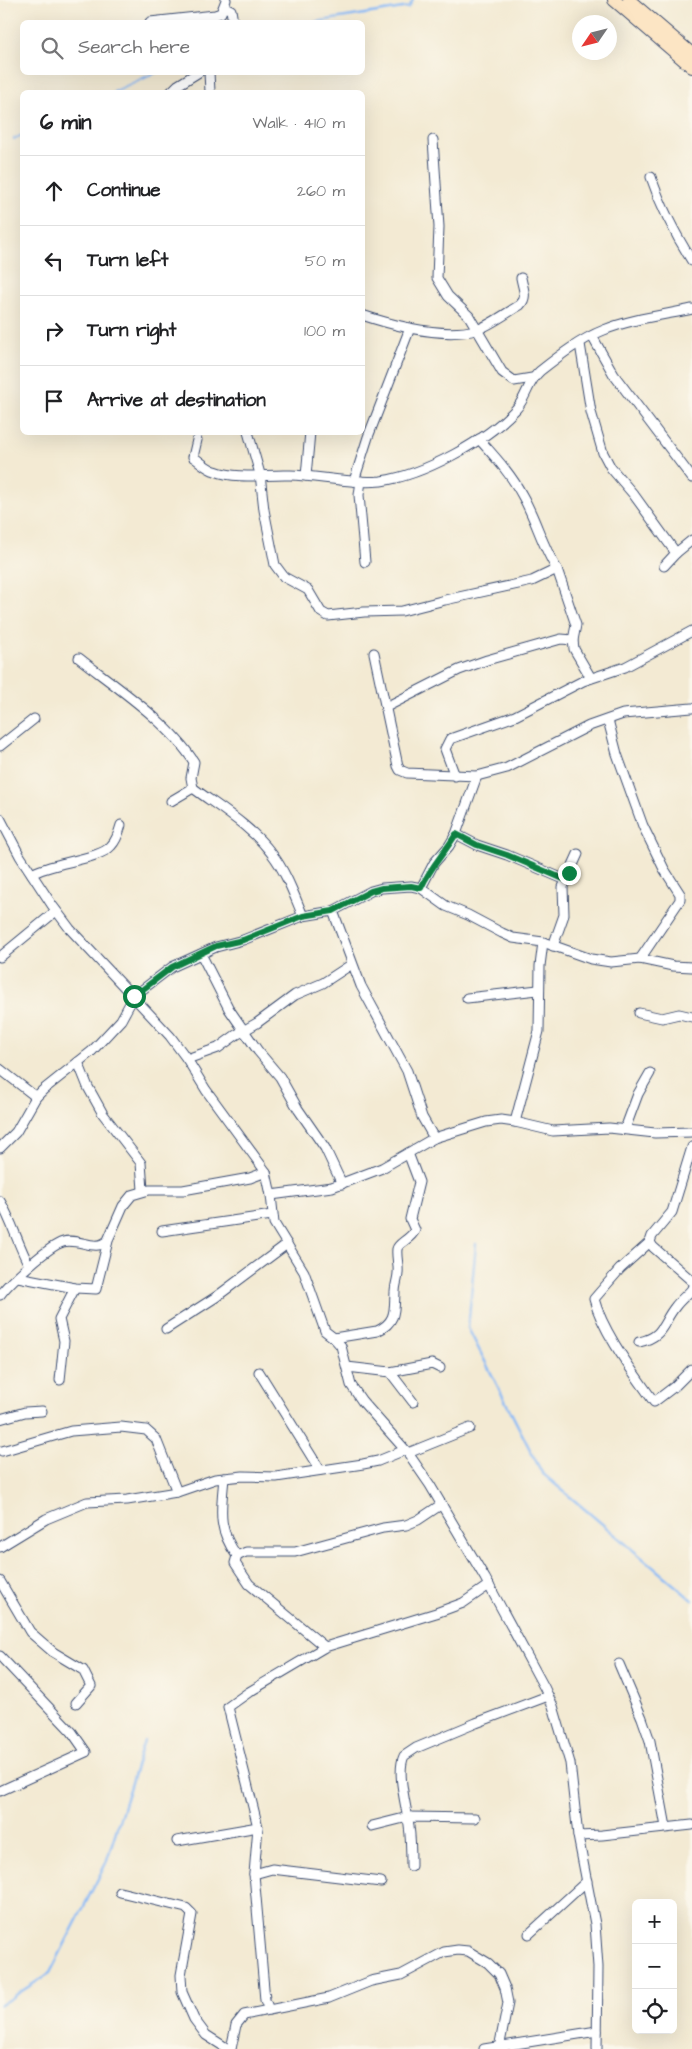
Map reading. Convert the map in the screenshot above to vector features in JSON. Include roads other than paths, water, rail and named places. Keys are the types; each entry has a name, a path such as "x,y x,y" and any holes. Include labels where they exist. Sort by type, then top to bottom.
{"main road":[{"path":"614,0 692,67"},
{"path":"629,0 692,54"}],"street":[{"path":"169,20 215,15 221,13 225,4 231,10 232,20"},
{"path":"173,90 194,75"},
{"path":"209,75 210,90"},
{"path":"433,140 439,227 437,278 448,296 469,316 502,372 509,378 514,381 532,378 562,355 592,336 619,325 692,309"},
{"path":"651,177 660,202 678,240 692,261"},
{"path":"365,317 410,328 443,331 478,329 524,301 525,296 521,278"},
{"path":"365,562 357,481 368,437 410,328"},
{"path":"592,336 614,375 692,478"},
{"path":"580,344 592,412 603,453 611,468 676,553"},
{"path":"198,440 193,457 214,471 239,476 260,474 380,481 418,470 447,458 480,439 517,408 532,378"},
{"path":"249,435 260,474 264,510 275,565 284,577 308,590 321,612 328,616 364,612 402,612 445,600 532,582 557,569"},
{"path":"306,476 310,435"},
{"path":"480,439 509,474 522,494 543,544 557,569 576,625 573,640 574,649 591,678"},
{"path":"664,566 692,540"},
{"path":"455,776 445,749 450,739 514,716 591,678 638,662 680,636 692,632"},
{"path":"386,707 459,670 561,639 573,640"},
{"path":"374,653 400,770 407,773 477,776 507,768 589,726 623,714 692,708"},
{"path":"79,658 155,719 185,747 194,762 191,778 193,788 227,811 268,850 279,864 303,916"},
{"path":"0,746 34,719"},
{"path":"608,720 617,754 643,826 664,869 680,894 680,900 640,959"},
{"path":"421,888 434,863 449,846 456,834 477,776"},
{"path":"171,802 193,788"},
{"path":"0,818 3,834 56,911 70,929 158,1020 266,1172 272,1195 274,1223 304,1272 325,1331 340,1346 351,1385 362,1401 406,1451 442,1504 525,1649 553,1706 570,1763 578,1836 597,1946 597,2049"},
{"path":"32,874 43,868 107,850 117,838 122,825"},
{"path":"456,834 477,845 507,855 566,880"},
{"path":"553,946 564,915 563,887 578,854"},
{"path":"0,1148 16,1132 36,1097 92,1051 120,1020 134,996 172,967 216,946 243,940 303,916 333,911 371,891 382,888 411,886 421,888 446,906 513,938 543,942 601,962 640,959 673,966 692,967"},
{"path":"0,957 56,911"},
{"path":"333,911 364,993 404,1064 422,1117 434,1138"},
{"path":"515,1122 539,1031 538,990 543,942"},
{"path":"201,954 229,1009 280,1077 298,1109 325,1148 342,1184"},
{"path":"187,1059 212,1052 244,1030 258,1023 295,995 322,983 352,964"},
{"path":"466,998 538,990"},
{"path":"639,1013 662,1018 679,1014 692,1017"},
{"path":"78,1062 88,1087 103,1114 141,1163 143,1190"},
{"path":"0,1069 36,1097"},
{"path":"625,1129 638,1094 650,1073"},
{"path":"272,1195 342,1184 382,1168 434,1138 486,1122 501,1120 553,1131 609,1128 655,1133 692,1132"},
{"path":"692,1147 672,1212 652,1236 650,1242 620,1269 594,1299 597,1310 626,1361 654,1402 675,1386 692,1369"},
{"path":"334,1338 383,1329 394,1314 398,1274 397,1248 399,1244 412,1236 414,1230 410,1218 419,1185 408,1153"},
{"path":"18,1277 75,1288 96,1289 108,1240 126,1199 143,1190 184,1190 250,1178 266,1172"},
{"path":"0,1201 7,1212 22,1253 29,1265"},
{"path":"162,1231 272,1215"},
{"path":"0,1295 29,1265 64,1241 98,1246 108,1240"},
{"path":"650,1242 653,1247 692,1281"},
{"path":"166,1328 216,1297 287,1244"},
{"path":"60,1380 64,1341 60,1319 75,1288"},
{"path":"639,1342 653,1337 664,1327 675,1308 692,1289"},
{"path":"347,1367 390,1372 432,1364 440,1368"},
{"path":"259,1372 320,1470"},
{"path":"390,1372 413,1402"},
{"path":"0,1419 25,1412 42,1411"},
{"path":"2,1450 71,1431 122,1427 146,1430 156,1438 177,1492"},
{"path":"0,1547 46,1519 87,1502 127,1500 177,1492 215,1479 242,1476 264,1478 378,1460 470,1428"},
{"path":"224,1478 220,1517 226,1541 237,1556 236,1563 249,1584 326,1647"},
{"path":"237,1556 246,1552 295,1552 383,1528 406,1525 418,1520 442,1504"},
{"path":"0,1581 30,1632 53,1652 83,1670 91,1686 76,1703"},
{"path":"269,2010 265,2000 254,1874 258,1827 228,1707 249,1692 326,1647 463,1603 489,1585"},
{"path":"0,1656 72,1732 86,1752 0,1791"},
{"path":"620,1664 650,1741 666,1827"},
{"path":"411,1866 408,1817 401,1764 404,1756 416,1748 476,1723 548,1696"},
{"path":"372,1826 408,1817 476,1818"},
{"path":"578,1836 602,1836 692,1825"},
{"path":"177,1841 258,1827"},
{"path":"254,1874 272,1869 382,1882"},
{"path":"529,1934 587,1881"},
{"path":"120,1892 186,1908 192,1914 181,1975 182,1992 194,2019 206,2036 230,2049 236,2024 239,2018 244,2015 329,1998 371,1981 401,1975 444,1952 458,1950 468,1951 488,1963 499,1974 505,1988 508,2003 499,2048"},
{"path":"484,2049 597,2031"}],"waterway":[{"path":"328,20 409,7 413,0"},
{"path":"118,90 151,75"},
{"path":"14,139 20,136"},
{"path":"476,1244 468,1328 542,1473 692,1600"},
{"path":"0,2005 50,1973 106,1863 144,1741"}]}
